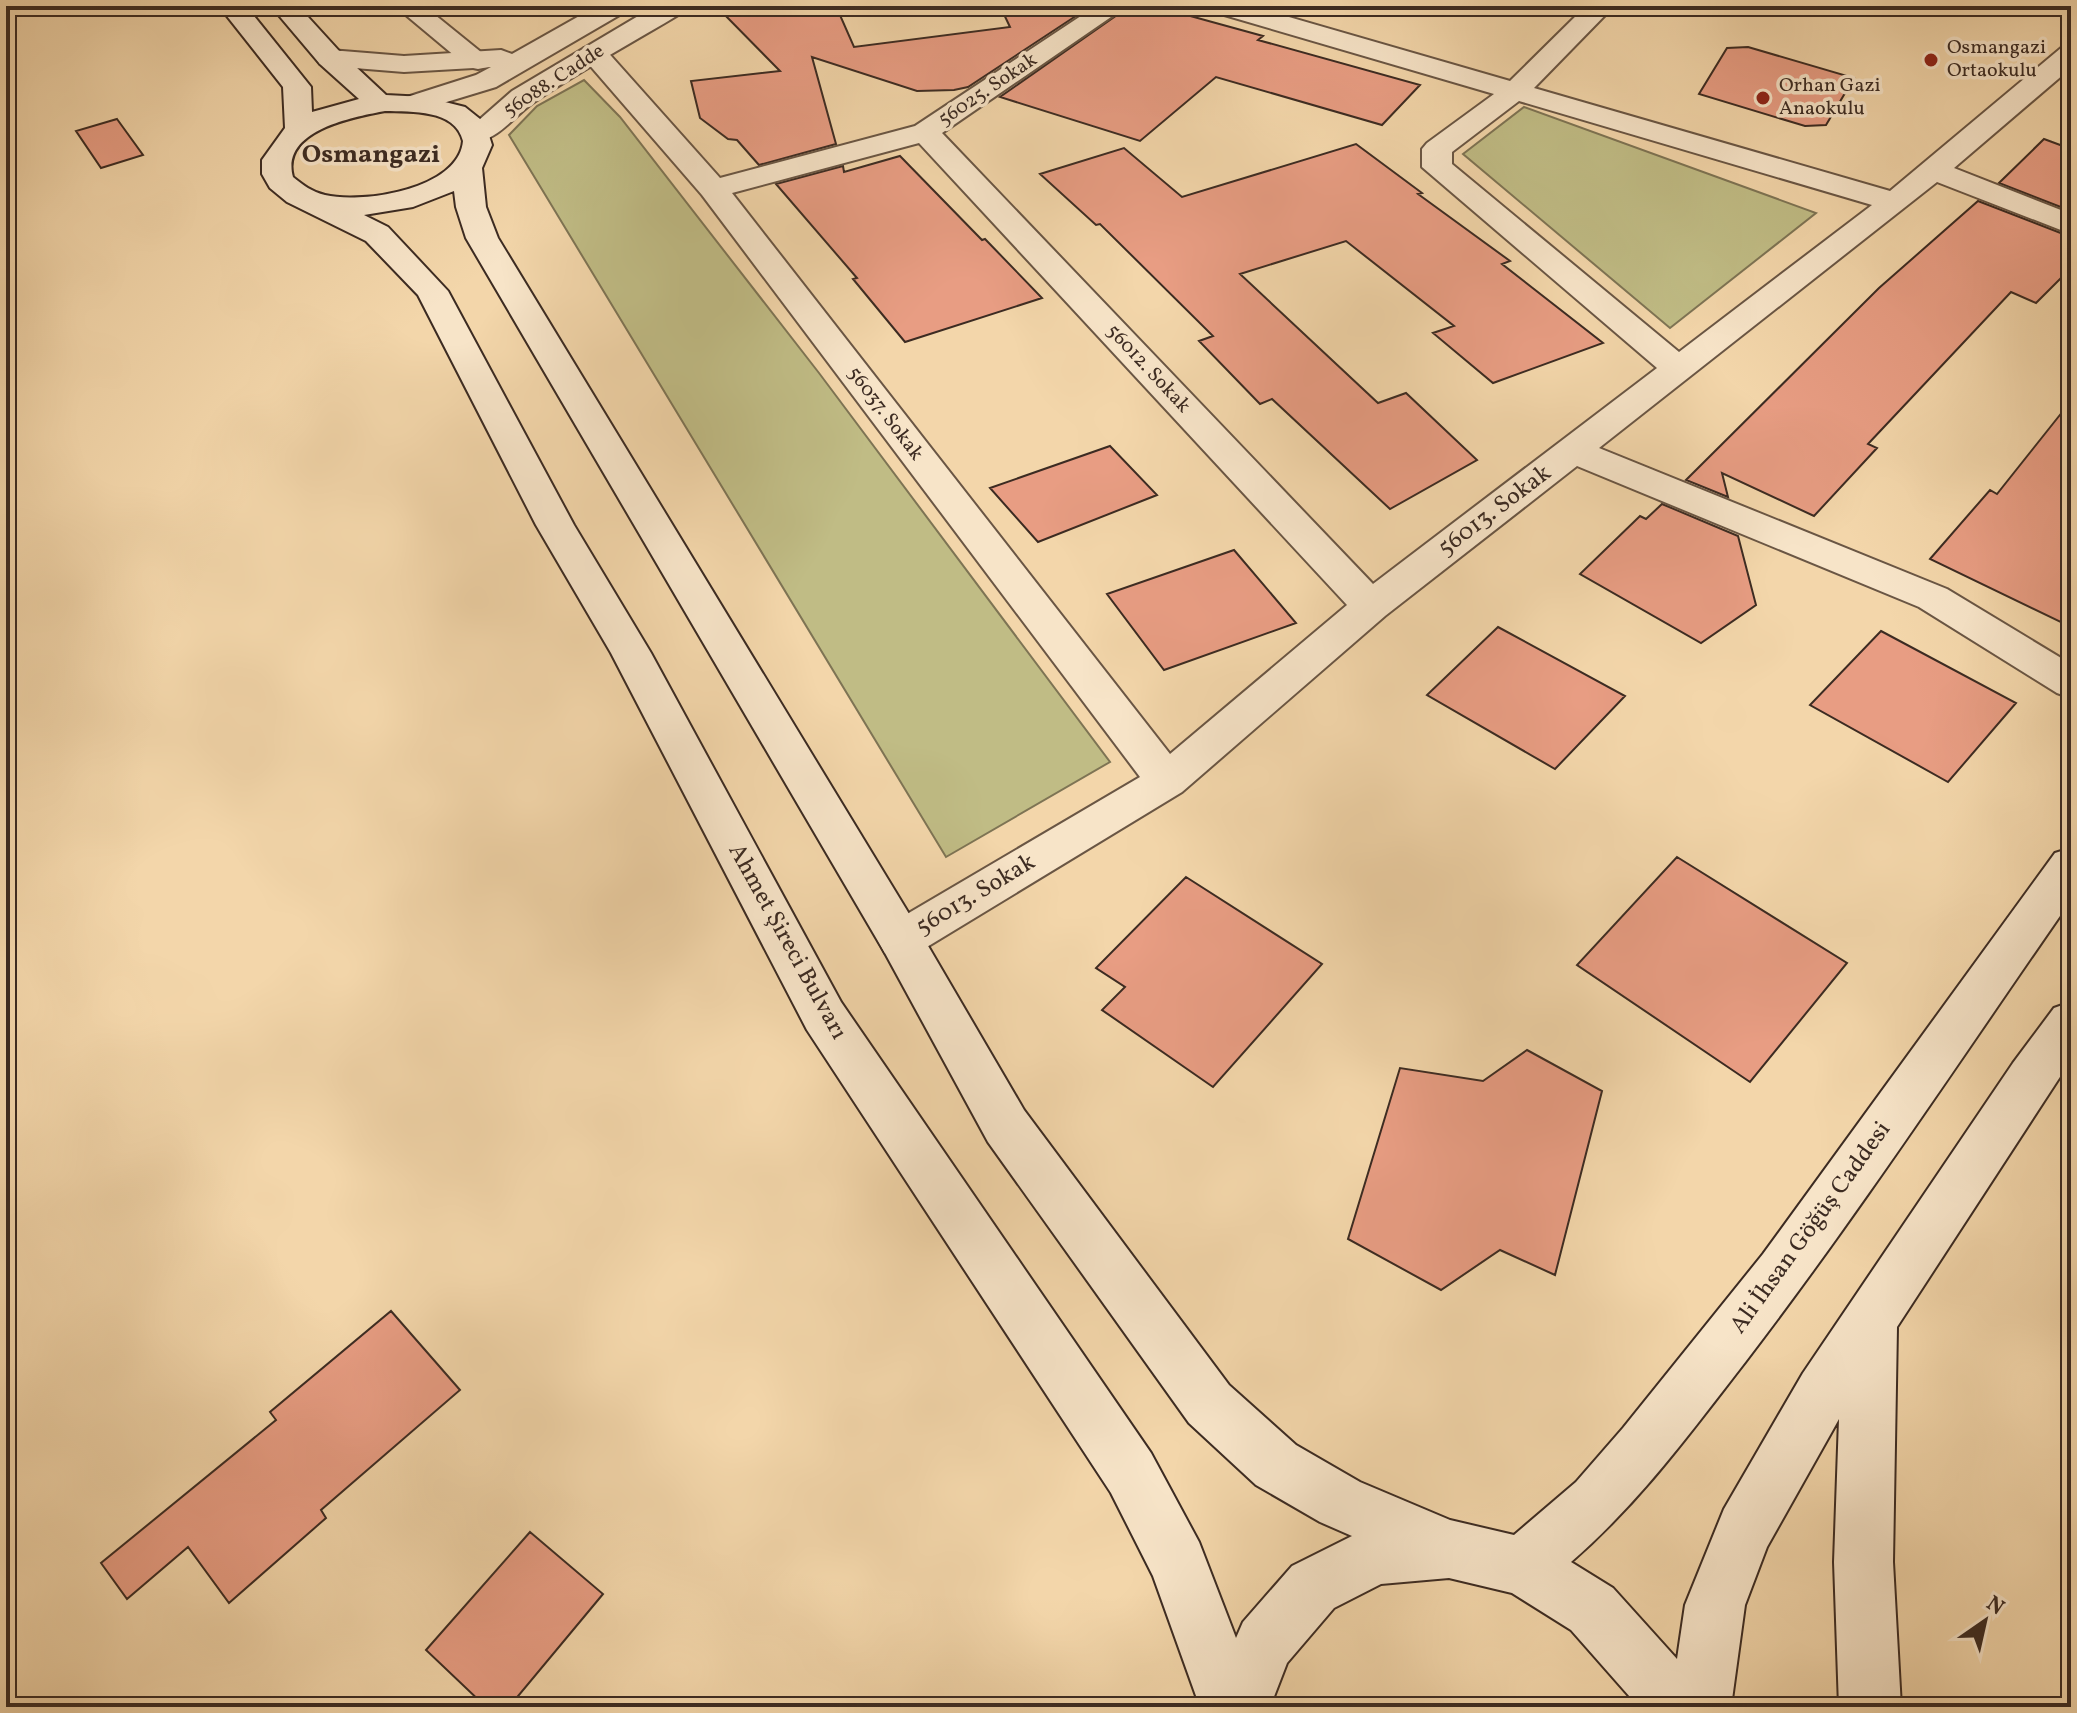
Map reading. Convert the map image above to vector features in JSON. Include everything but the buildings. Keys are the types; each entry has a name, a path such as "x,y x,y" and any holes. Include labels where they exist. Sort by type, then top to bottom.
{"street":[{"path":"232,6 297,87 299,131 353,108 380,104 417,103 445,109 466,119 472,151 471,207 482,238 901,940 1006,1126 1209,1404 1276,1465 1340,1502 1449,1549 1523,1566 1592,1609 1652,1675 1669,1707"},
{"path":"284,6 330,58 380,104"},
{"path":"408,6 478,61"},
{"name":"56088. Cadde","path":"417,103 486,81 616,6"},
{"name":"56088. Cadde","path":"316,202 347,206 404,199 446,184 522,97 674,6"},
{"name":"56025. Sokak","path":"713,189 925,132 1114,6"},
{"path":"1223,6 1895,202"},
{"path":"1601,6 1514,92 1437,149 1437,167 1679,369"},
{"path":"330,58 404,64 478,61 535,53"},
{"name":"56037. Sokak","path":"594,54 713,189 1167,781"},
{"name":"56013. Sokak","path":"901,940 1167,781 1371,606 1895,202 2071,54"},
{"name":"Ahmet Şireci Bulvarı","path":"299,131 282,147 275,164 278,180 293,193 377,234 432,291 548,511 631,653 824,1016 1131,1473 1178,1563 1231,1707"},
{"name":"56012. Sokak","path":"925,132 1371,606"},
{"path":"1933,170 2071,225"},
{"path":"1573,451 1933,598 2071,683"},
{"name":"Ali İhsan Göğüş Caddesi","path":"1523,1566 1596,1502 1643,1448 1782,1272 2071,865"},
{"path":"1700,1707 1715,1605 1745,1530 1823,1392 2030,1078 2071,1022"},
{"path":"1870,1320 1863,1529 1866,1669 1870,1707"},
{"path":"1239,1707 1264,1643 1313,1587 1377,1555 1449,1549"}],"shaded area":[{"path":"584,80 620,117 819,373 1110,762 946,857 509,135 537,106"},
{"path":"1524,107 1816,213 1670,328 1463,154"}],"place":[{"name":"Osmangazi Ortaokulu","path":"1931,60"},
{"name":"Orhan Gazi Anaokulu","path":"1763,98"}],"district":[{"name":"Osmangazi","path":"371,155"}]}
